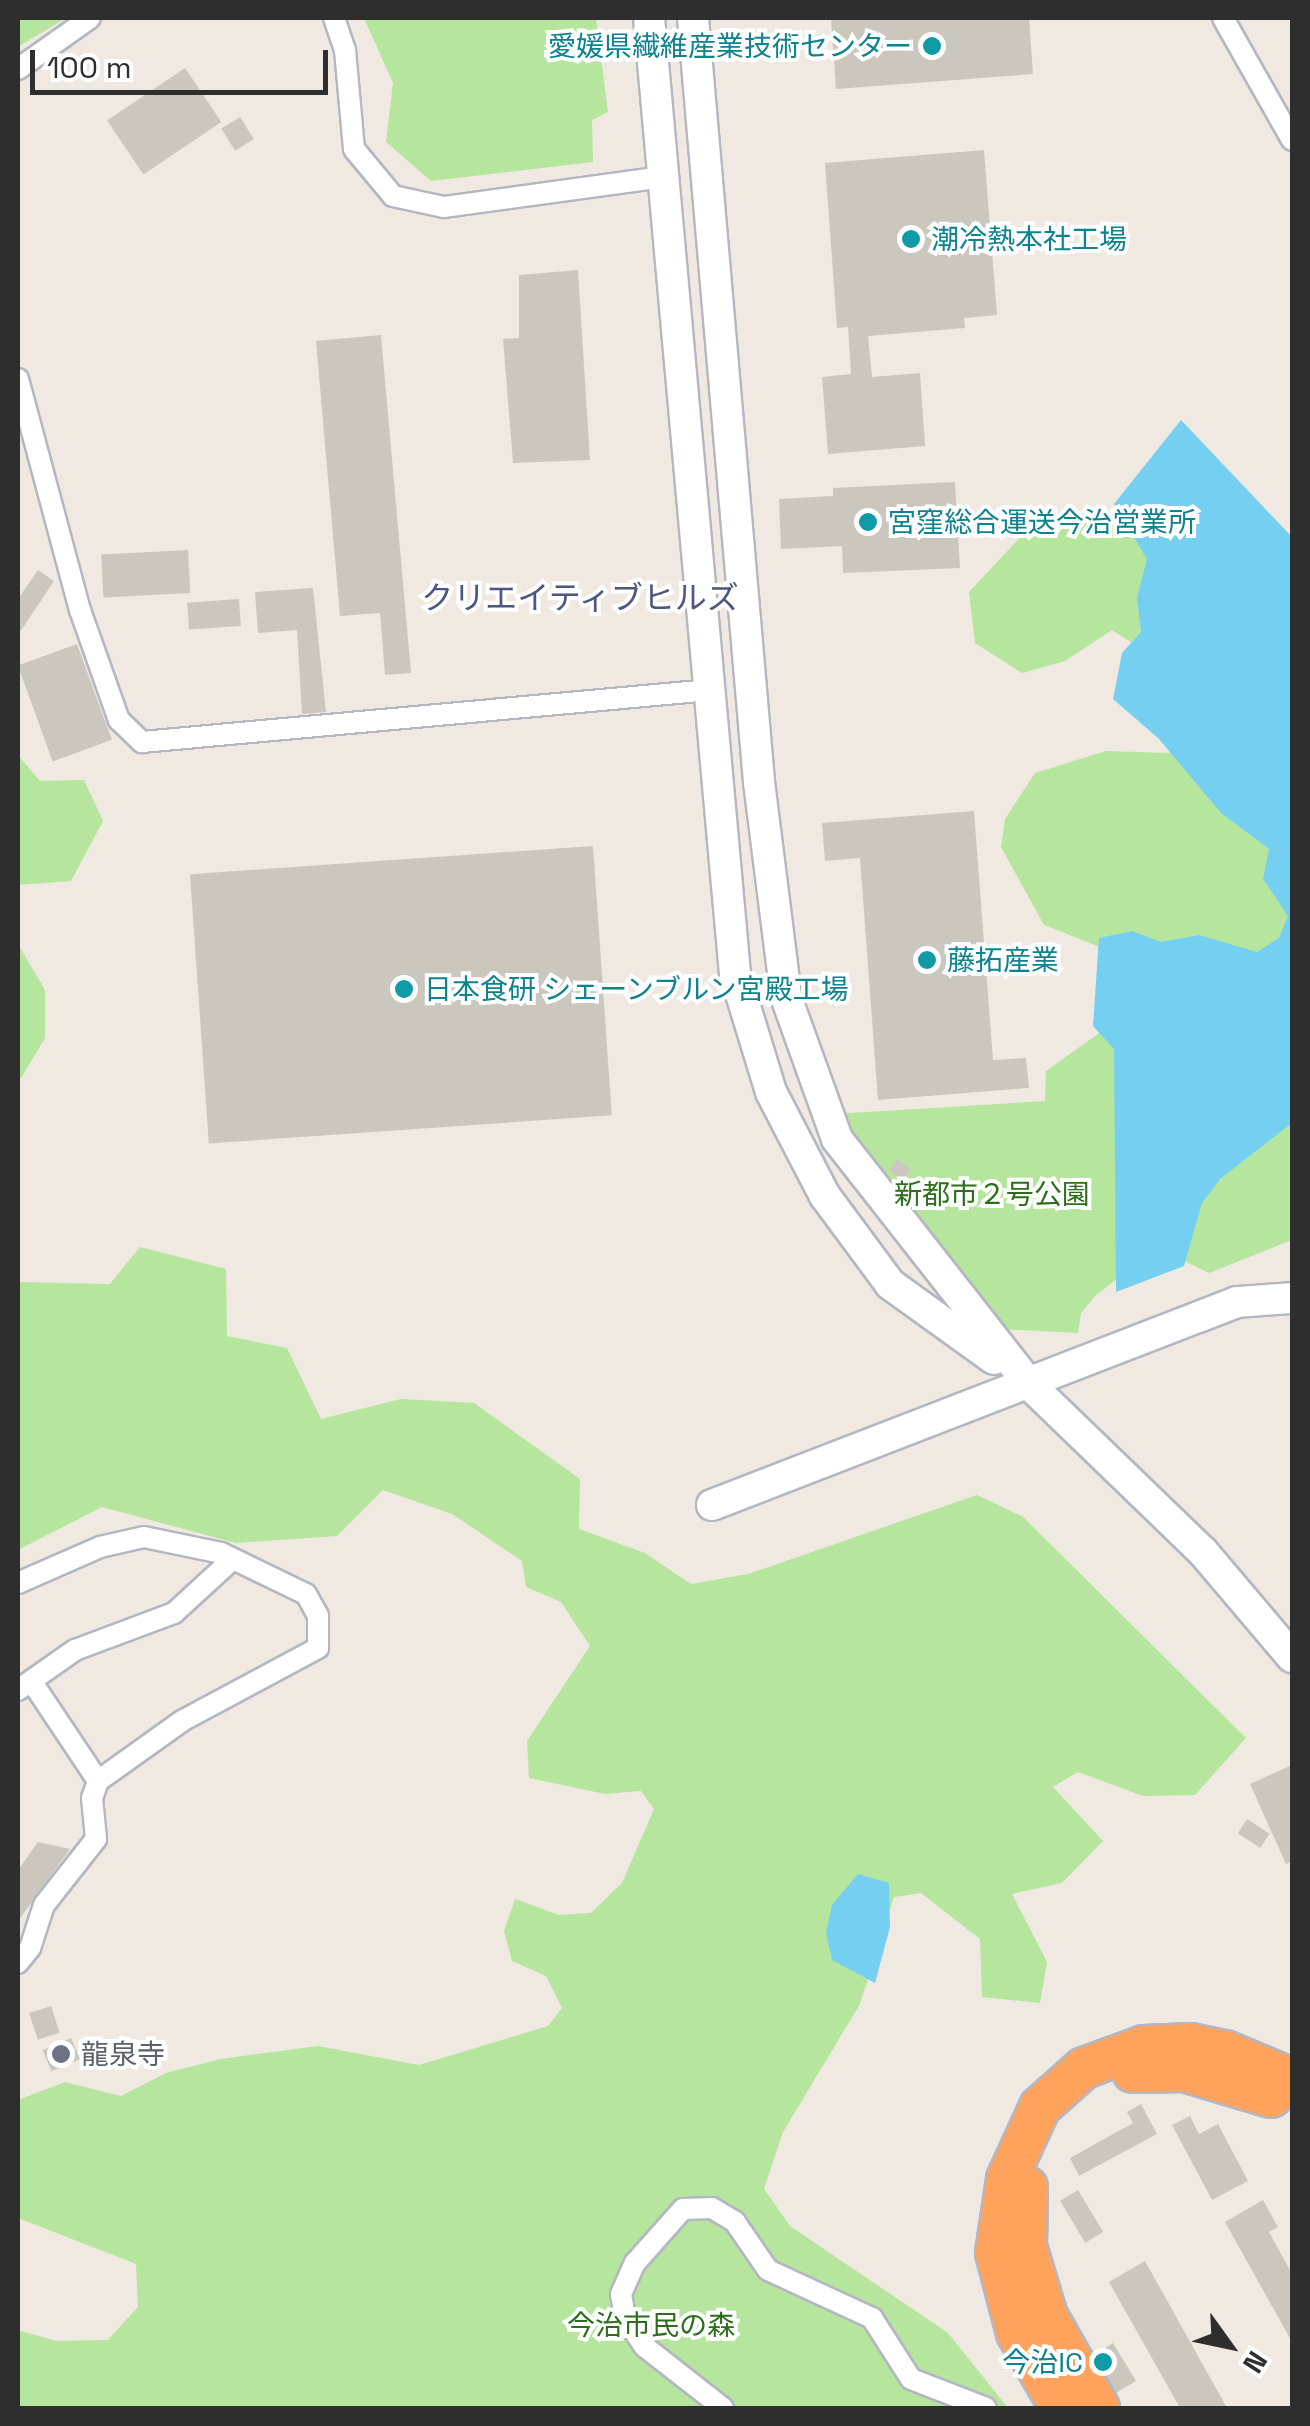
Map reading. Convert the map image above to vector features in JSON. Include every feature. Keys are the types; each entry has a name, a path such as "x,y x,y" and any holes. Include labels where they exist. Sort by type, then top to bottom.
{"highway":[{"path":"1061,2408 1017,2333 1000,2289 996,2254 1007,2180 1040,2107 1084,2068 1144,2046 1191,2044 1225,2051 1292,2079"},
{"path":"1099,2408 1047,2316 1026,2246 1027,2183 1040,2143 1076,2099 1120,2073 1184,2071 1292,2107"}],"street":[{"path":"18,69 90,18"},
{"path":"334,18 345,50 354,149 393,196 444,207 664,177"},
{"path":"649,18 735,974 771,1092 825,1196 890,1284 1030,1384"},
{"path":"692,18 759,782 786,997 837,1139 916,1248 1030,1384 1203,1552 1292,1657"},
{"path":"1223,18 1292,140"},
{"path":"18,379 80,610 118,720 142,742 710,690"},
{"path":"712,1505 1237,1302 1292,1298"},
{"path":"18,1583 100,1547 144,1537 233,1559 306,1594 318,1616 318,1648 182,1721 98,1782 92,1798 96,1840 44,1904 30,1948 18,1963"},
{"path":"98,1782 24,1686 75,1650 174,1613 233,1559"},
{"path":"723,2408 644,2346 626,2317 621,2294 634,2263 683,2209 712,2208 735,2222 768,2270 872,2318 910,2379 986,2408"}],"green space":[{"path":"18,18 66,18 18,47"},
{"path":"364,18 596,18 608,112 592,120 593,162 431,181 386,142 393,83"},
{"name":"新都市２号公園","path":"1042,514 1157,516 1292,844 1292,1240 1209,1273 1157,1248 1096,1295 1081,1313 1078,1333 981,1328 835,1114 1045,1101 1046,1071 1133,1009 1133,960 1044,925 1001,847 1005,819 1035,773 1106,751 1200,754 1154,657 1112,630 1065,661 1022,673 975,643 969,592"},
{"path":"18,755 40,781 84,780 103,821 71,881 18,885"},
{"path":"18,944 45,990 45,1038 18,1083"},
{"name":"今治市民の森","path":"140,1247 226,1269 227,1336 287,1348 321,1419 401,1399 474,1403 580,1479 579,1529 645,1553 691,1584 748,1574 977,1495 1022,1516 1246,1738 1195,1795 1143,1796 1078,1772 1053,1787 1103,1841 1062,1883 1012,1894 1047,1962 1040,2003 982,1997 980,1939 921,1893 894,1897 860,2004 783,2132 764,2189 790,2226 948,2333 1008,2408 18,2408 18,2330 57,2341 108,2340 138,2307 136,2264 18,2218 18,2100 65,2082 121,2096 166,2073 221,2059 318,2046 419,2065 548,2026 562,2008 546,1976 512,1961 504,1931 515,1899 559,1915 591,1913 622,1883 654,1809 641,1791 605,1794 529,1778 527,1741 590,1646 561,1602 526,1587 522,1561 452,1514 383,1490 337,1536 236,1543 102,1507 18,1550 18,1282 110,1284"}],"water":[{"path":"1181,420 1292,537 1292,1123 1220,1179 1202,1203 1184,1266 1116,1292 1114,1049 1093,1026 1099,938 1132,931 1161,942 1199,935 1257,952 1279,938 1288,916 1263,879 1269,849 1221,813 1159,739 1113,699 1122,653 1141,632 1137,598 1147,559 1114,504"},
{"path":"858,1874 889,1883 890,1927 875,1983 832,1960 826,1933 832,1905"}],"building":[{"name":"愛媛県繊維産業技術センター","path":"831,18 1029,18 1033,74 836,89"},
{"path":"185,68 221,122 143,174 107,121"},
{"path":"240,117 254,139 235,151 221,129"},
{"name":"潮冷熱本社工場","path":"984,150 997,315 964,318 965,328 868,336 872,377 920,373 925,446 828,454 822,377 851,374 848,327 837,328 825,163"},
{"path":"578,270 590,460 513,463 503,339 519,338 519,275"},
{"path":"381,335 411,673 385,675 380,613 340,616 316,341"},
{"name":"宮窪総合運送今治営業所","path":"955,482 960,568 843,573 842,546 781,549 779,499 833,496 833,488"},
{"path":"188,550 190,593 103,597 101,555"},
{"path":"38,570 54,581 18,635 18,599"},
{"path":"313,588 326,712 302,714 297,630 258,633 255,592"},
{"path":"239,599 241,626 189,630 187,603"},
{"path":"77,644 112,740 53,761 18,665"},
{"name":"藤拓産業","path":"974,811 993,1060 1026,1058 1029,1088 878,1100 860,858 825,861 822,823"},
{"name":"日本食研 シェーンブルン宮殿工場","path":"593,846 612,1115 209,1144 190,874"},
{"path":"897,1159 911,1169 903,1180 889,1170"},
{"path":"1292,1765 1292,1861 1286,1864 1250,1784"},
{"path":"1247,1819 1270,1834 1260,1848 1238,1833"},
{"path":"38,1842 70,1849 18,1921 18,1870"},
{"path":"51,2006 60,2033 38,2040 29,2013"},
{"name":"龍泉寺","path":"71,2038 80,2059 51,2071 42,2050"},
{"path":"1141,2104 1157,2134 1079,2176 1070,2158 1133,2123 1127,2112"},
{"path":"1190,2116 1199,2134 1218,2124 1248,2181 1212,2200 1172,2125"},
{"path":"1078,2190 1103,2232 1085,2243 1060,2201"},
{"path":"1263,2200 1278,2227 1269,2232 1292,2274 1292,2342 1225,2222"},
{"path":"1145,2261 1227,2408 1180,2408 1109,2282"},
{"name":"今治IC","path":"1113,2343 1136,2381 1091,2408 1035,2408 1027,2396"}],"place":[{"name":"愛媛県繊維産業技術センター","path":"932,46"},
{"name":"潮冷熱本社工場","path":"911,239"},
{"name":"宮窪総合運送今治営業所","path":"868,522"},
{"name":"藤拓産業","path":"927,960"},
{"name":"日本食研 シェーンブルン宮殿工場","path":"404,989"},
{"name":"龍泉寺","path":"61,2054"},
{"name":"今治IC","path":"1103,2362"}],"district":[{"name":"クリエイティブヒルズ","path":"580,598"}]}
